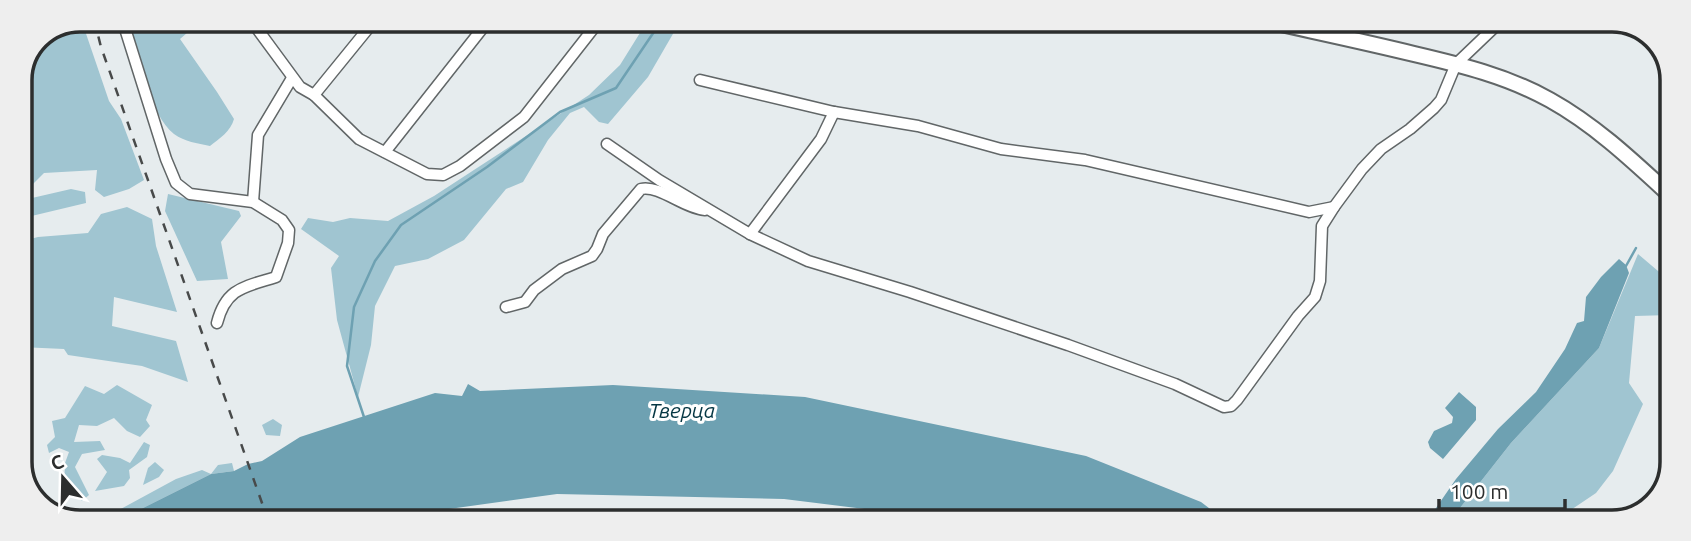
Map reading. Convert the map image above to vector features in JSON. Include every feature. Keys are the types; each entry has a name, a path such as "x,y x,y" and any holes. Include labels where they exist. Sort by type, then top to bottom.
{"main road":[{"path":"1316,32 1456,64 1520,85 1565,109 1599,133 1659,186"}],"street":[{"path":"126,32 176,183 190,194 253,202 282,220 289,230 288,243 276,277 236,291 222,304 217,323"},
{"path":"261,32 292,78 306,92 314,95 359,139 427,174 443,175 460,166 524,117 591,32"},
{"path":"314,95 365,32"},
{"path":"385,152 480,32"},
{"path":"607,144 659,180 750,234 808,261 1068,345 1175,384 1224,407 1231,406 1237,400 1315,297 1320,281 1322,226 1334,207 1362,169 1381,149 1434,108 1441,100 1456,64 1489,32"},
{"path":"253,202 258,135 292,78"},
{"path":"701,80 834,112 918,126 1001,149 1084,160 1309,212 1334,207"},
{"path":"750,234 821,139 834,112"},
{"path":"506,307 525,302 534,290 562,269 592,256 603,234 641,189 654,189 691,208 711,211"}],"shaded area":[{"path":"70,32 85,32 109,101 121,119 144,180 129,189 104,197 95,190 97,170 44,173 32,185 32,70 40,53 53,40"},
{"path":"130,32 188,32 180,39 234,119 221,138 210,146 182,139 165,125 144,81"},
{"path":"641,32 674,32 648,77 608,124 599,122 584,107 570,113 548,140 523,182 506,189 464,240 428,259 395,266 375,306 371,345 358,397 337,320 331,268 339,256 301,229 308,218 333,222 350,218 388,221 434,196 589,95 620,65"},
{"path":"71,189 85,192 86,203 32,216 32,198"},
{"path":"168,194 239,211 241,216 221,242 228,279 197,281 165,211"},
{"path":"127,207 152,219 156,246 177,312 114,297 112,326 176,341 188,382 142,366 68,355 64,349 32,348 32,239 88,233 101,214"},
{"path":"1638,254 1660,272 1660,315 1635,316 1629,383 1643,404 1613,471 1596,493 1572,509 1459,509 1511,443 1599,348"},
{"path":"117,385 152,405 146,420 150,426 140,437 127,431 114,418 97,426 79,425 74,442 100,441 105,450 82,454 75,467 89,495 82,501 64,488 65,463 69,452 59,448 49,453 47,445 55,437 52,421 65,418 85,386 104,394"},
{"path":"273,419 282,425 280,436 266,435 262,425"},
{"path":"144,442 150,445 147,457 129,470 130,478 124,486 95,491 107,472 97,459 102,455 130,463"},
{"path":"155,462 164,470 159,477 143,485 148,468"},
{"path":"232,463 234,471 211,474 218,465"},
{"path":"202,470 211,474 141,509 121,509 176,479"}],"water":[{"path":"1619,259 1626,265 1629,273 1599,348 1511,443 1459,509 1435,509 1456,479 1498,429 1536,392 1565,349 1577,323 1584,321 1586,297"},
{"name":"Тверца","path":"468,384 480,391 613,385 805,397 1086,456 1201,502 1210,509 865,509 784,499 557,494 449,509 141,509 211,474 234,471 262,461 300,437 435,393 462,396"},
{"path":"1459,392 1476,407 1476,420 1443,459 1430,448 1428,442 1434,431 1452,423 1453,417 1445,408"}],"waterway":[{"path":"364,417 347,366 354,307 375,261 401,225 487,167 560,112 616,88 654,32"},
{"path":"1626,266 1636,248"}],"railway":[{"path":"97,32 264,509"}]}
